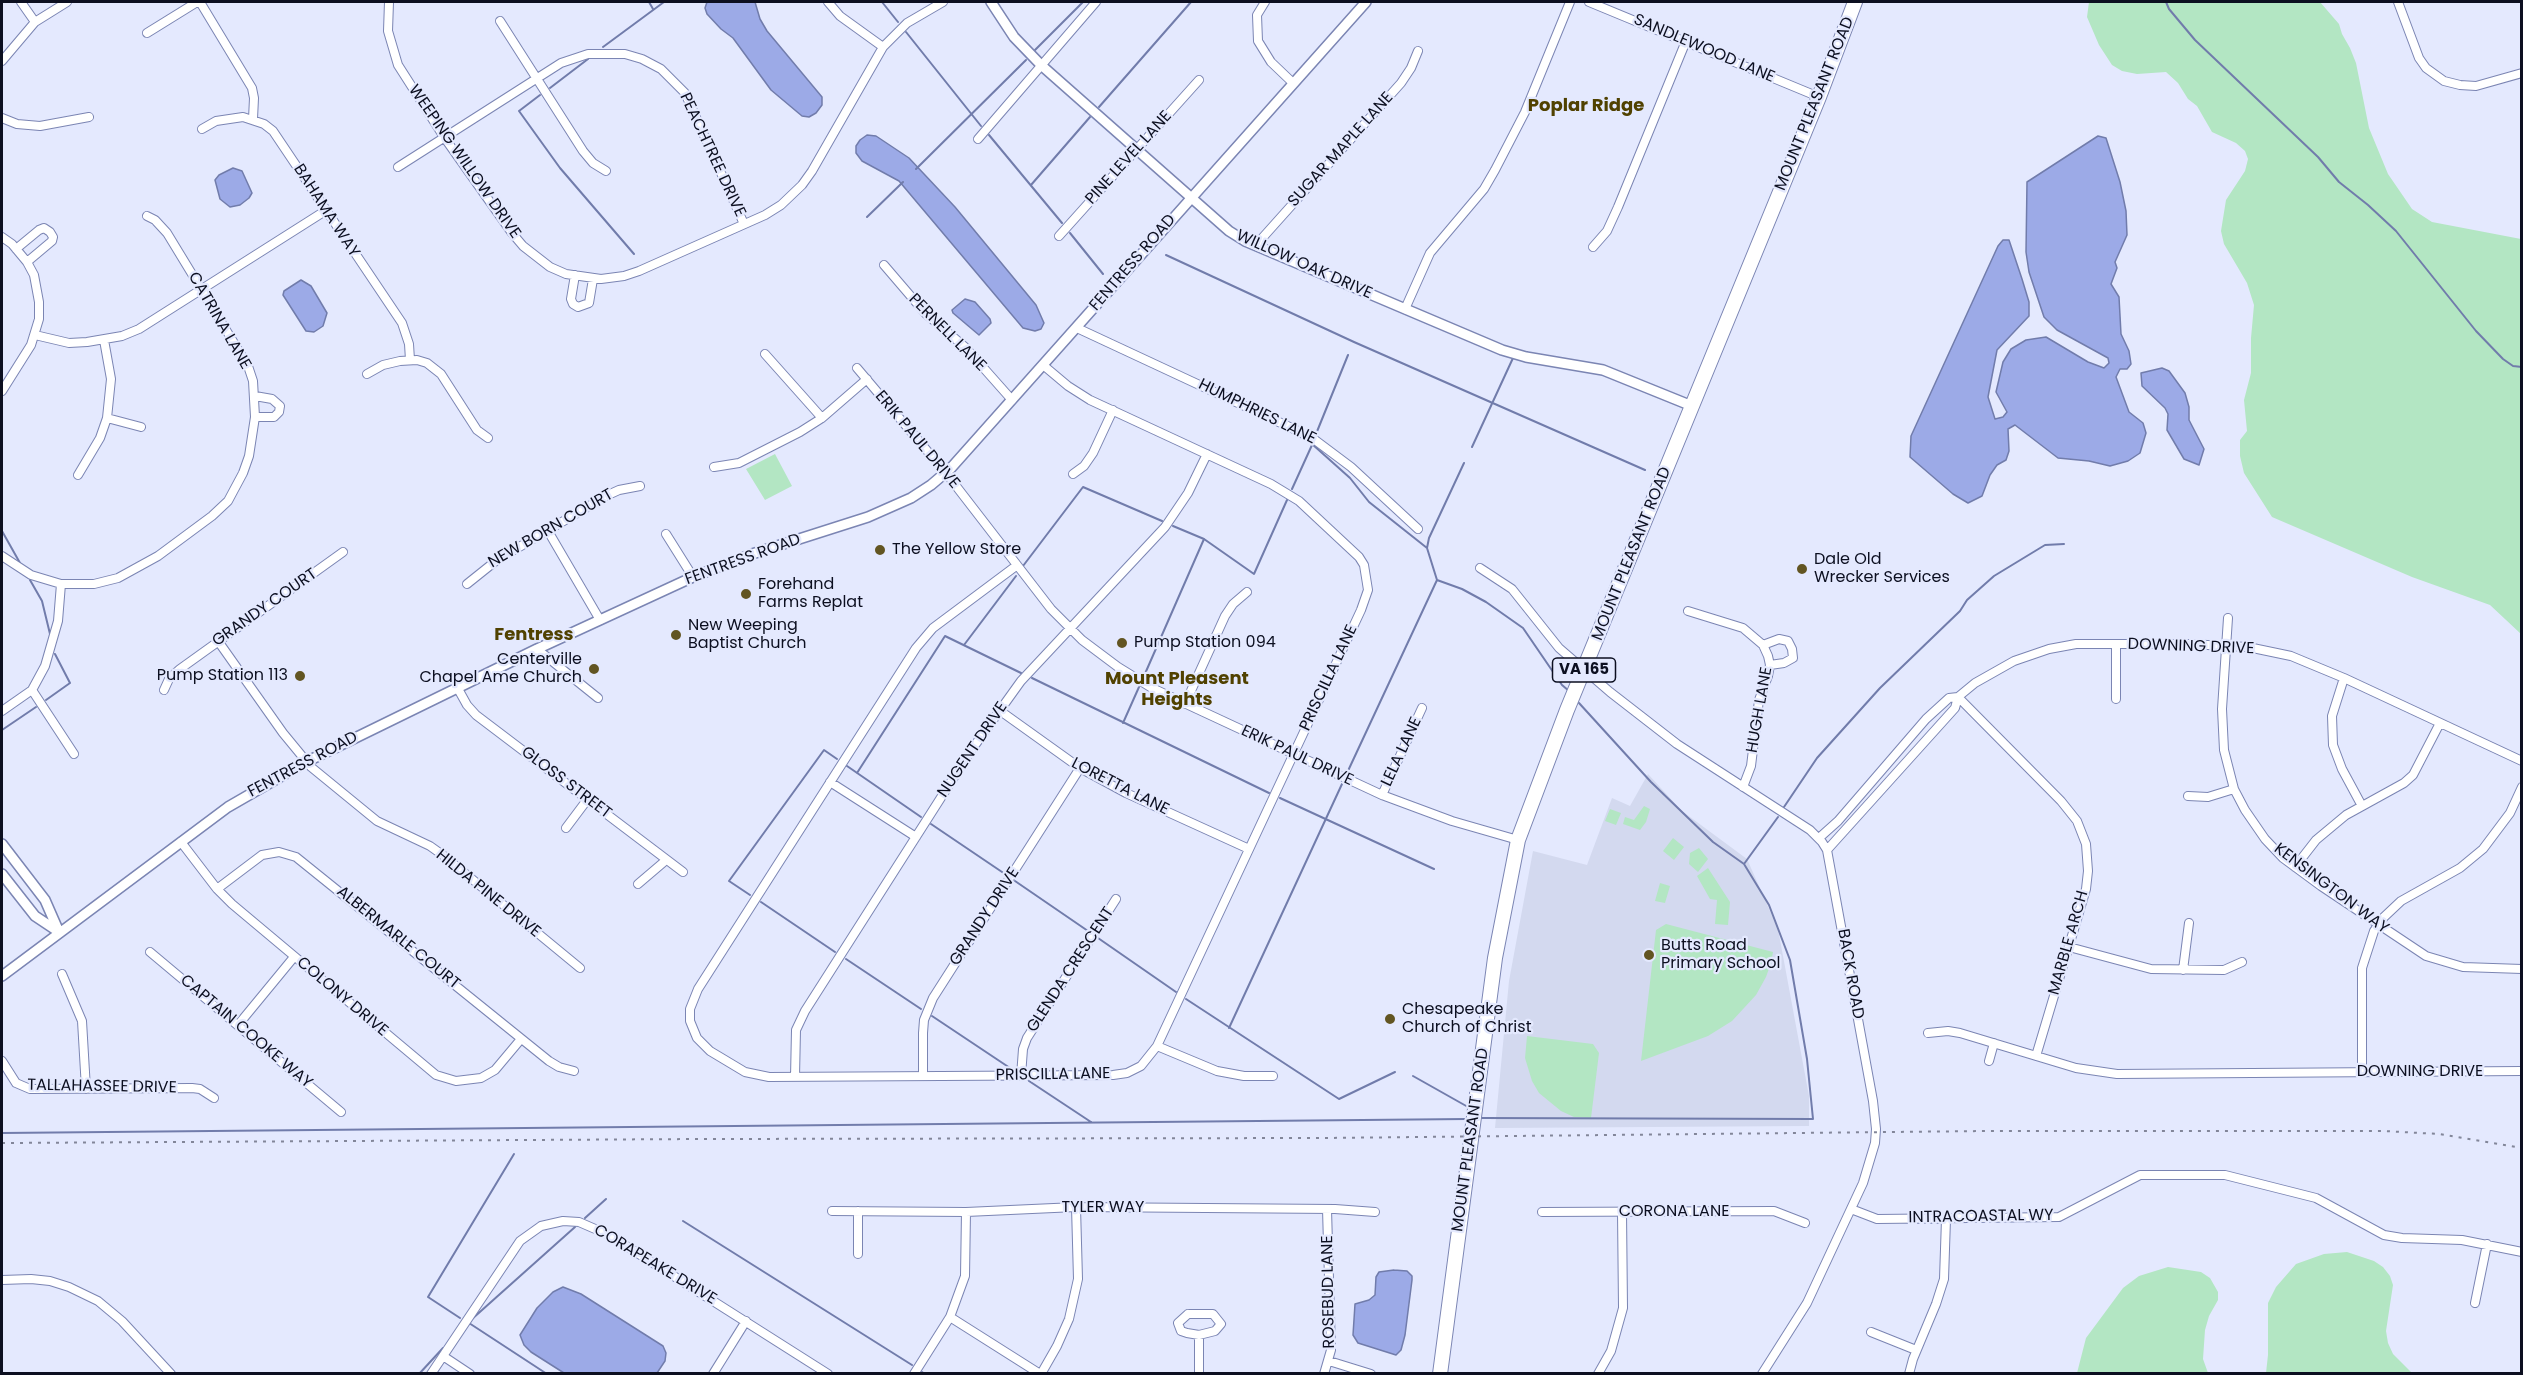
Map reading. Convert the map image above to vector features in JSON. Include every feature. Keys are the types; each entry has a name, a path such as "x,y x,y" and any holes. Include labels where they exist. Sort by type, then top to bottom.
{"highway":[{"name":"MOUNT PLEASANT ROAD","path":"1440,1374 1495,958 1518,840 1584,671 1819,97 1855,2"}],"street":[{"path":"21,2 35,22"},
{"path":"2,61 35,22 67,2"},
{"path":"147,33 199,2 252,88 253,119 233,117 216,121 202,129"},
{"name":"WEEPING WILLOW DRIVE","path":"389,2 388,31 392,51 398,65 444,137 523,246 550,267 593,279 615,278 639,271 781,205 802,185 883,47 907,23 943,2"},
{"path":"828,2 840,16 883,47"},
{"name":"WILLOW OAK DRIVE","path":"991,2 1014,37 1041,65 1229,231 1256,245 1502,350 1526,357 1603,370 1692,406"},
{"path":"978,139 1096,2"},
{"path":"1265,2 1257,15 1258,41 1271,62 1293,83"},
{"name":"FENTRESS ROAD","path":"2,976 238,800 306,762 457,687 693,577 752,554 868,517 911,498 946,473 1366,2"},
{"path":"1405,309 1430,252 1484,189 1495,170 1525,112 1570,2"},
{"name":"SANDLEWOOD LANE","path":"1589,2 1819,97"},
{"path":"2398,2 2419,58 2426,68 2444,81 2476,86 2522,73"},
{"path":"500,21 588,158 593,164 606,171"},
{"path":"1593,247 1606,231 1618,207 1686,41"},
{"name":"SUGAR MAPLE LANE","path":"1256,245 1401,83 1418,51"},
{"name":"PEACHTREE DRIVE","path":"398,167 536,78 574,57 601,52 625,54 642,59 661,69 672,78 690,101 744,224"},
{"name":"PINE LEVEL LANE","path":"1059,236 1199,80"},
{"path":"2,118 17,124 40,126 89,117"},
{"name":"BAHAMA WAY","path":"253,119 273,131 402,323 409,344 410,360"},
{"path":"35,335 69,342 104,340 139,328 325,211"},
{"name":"CATRINA LANE","path":"2,556 32,575 61,584 94,584 125,575 158,556 212,516 228,501 243,473 249,456 255,417 255,396 248,366 162,226 147,216"},
{"path":"16,249 39,230 44,228 50,232 53,237 52,241 27,262"},
{"path":"2,237 27,262 34,275 39,302 35,335 26,354 2,391"},
{"name":"PERNELL LANE","path":"884,265 926,314 965,347 1012,400"},
{"path":"575,275 571,298 573,304 578,307 589,303 593,279"},
{"name":"HUMPHRIES LANE","path":"1077,328 1311,437 1351,467 1418,529"},
{"path":"78,475 100,438 107,418 111,379 104,340"},
{"path":"765,354 822,418"},
{"path":"367,374 383,365 410,360 427,363 441,374 477,430 488,438"},
{"name":"PRISCILLA LANE","path":"1016,566 929,632 903,667 698,989 690,1009 693,1031 710,1050 752,1074 795,1077 1021,1076 1127,1073 1146,1061 1157,1046 1367,596 1366,570 1359,557 1299,501 1271,484 1079,393 1043,365"},
{"name":"ERIK PAUL DRIVE","path":"858,368 946,473 1051,609 1118,667 1152,688 1382,795 1452,821 1518,840"},
{"path":"714,467 739,463 795,435 822,418 867,379"},
{"path":"255,396 272,399 280,406 279,412 274,417 255,417"},
{"path":"1073,474 1093,453 1113,410"},
{"path":"107,418 141,427"},
{"name":"NUGENT DRIVE","path":"795,1077 795,1040 800,1020 999,710 1021,681 1165,527 1188,493 1207,454"},
{"name":"NEW BORN COURT","path":"467,584 483,569 619,490 640,486"},
{"path":"548,531 600,620"},
{"path":"666,534 693,577"},
{"name":"GRANDY COURT","path":"164,690 174,673 343,552"},
{"name":"BACK ROAD","path":"1480,568 1512,589 1559,648 1584,671 1677,744 1819,838 1827,850 1876,1129 1871,1160 1851,1209 1807,1303 1762,1374"},
{"path":"2,711 32,690 48,660 55,638 61,584"},
{"path":"1185,704 1229,610 1246,592"},
{"name":"HUGH LANE","path":"1688,611 1743,628 1754,635 1763,645 1770,665 1759,700 1751,766 1743,787"},
{"name":"KENSINGTON WAY","path":"2228,618 2222,731 2224,750 2234,789 2265,839 2295,867 2426,956 2455,966 2479,969 2522,969"},
{"path":"1763,645 1779,639 1788,641 1792,649 1792,658 1784,663 1770,665"},
{"name":"HILDA PINE DRIVE","path":"218,641 306,762 377,821 430,846 444,856 580,968"},
{"name":"DOWNING DRIVE","path":"1827,850 1955,708 1958,698 1975,683 2028,656 2076,644 2226,646 2291,656 2522,760"},
{"path":"2116,644 2116,699"},
{"path":"537,649 598,698"},
{"path":"2344,678 2331,716 2332,745 2362,806"},
{"name":"GLOSS STREET","path":"457,687 466,705 476,715 665,861 683,872"},
{"path":"32,690 74,754"},
{"name":"DOWNING DRIVE","path":"1819,838 1838,821 1926,719 1949,698 1958,698"},
{"name":"MARBLE ARCH","path":"1958,698 2061,801 2079,825 2086,844 2088,871 2086,889 2036,1056"},
{"name":"LELA LANE","path":"1382,795 1422,708"},
{"name":"LORETTA LANE","path":"999,710 1080,768 1249,849"},
{"path":"2295,867 2316,840 2346,815 2404,783 2413,775 2440,723"},
{"name":"GRANDY DRIVE","path":"923,1076 922,1033 924,1020 933,998 1080,768"},
{"path":"830,782 916,837"},
{"path":"2362,1072 2362,968 2369,942 2378,925 2402,901 2460,868 2483,849 2504,822 2522,788"},
{"path":"2188,796 2208,796 2234,789"},
{"path":"566,828 587,800"},
{"name":"COLONY DRIVE","path":"181,842 217,889 427,1069 442,1078 466,1081 486,1076 503,1062 521,1039"},
{"path":"2,843 45,900 59,932"},
{"name":"ALBERMARLE COURT","path":"217,889 262,855 279,852 296,857 549,1061 559,1067 574,1071"},
{"path":"639,884 665,861"},
{"path":"2,874 35,916 59,932"},
{"name":"GLENDA CRESCENT","path":"1021,1076 1023,1049 1027,1038 1116,899"},
{"path":"2183,970 2189,923"},
{"path":"2069,947 2144,968 2224,970 2242,962"},
{"name":"CAPTAIN COOKE WAY","path":"150,952 341,1112"},
{"path":"238,1025 294,957"},
{"path":"63,974 82,1021 86,1089"},
{"name":"DOWNING DRIVE","path":"1928,1033 1948,1031 2076,1068 2117,1074 2522,1071"},
{"path":"1989,1061 1994,1043"},
{"path":"1157,1046 1217,1071 1244,1076 1274,1076"},
{"name":"TALLAHASSEE DRIVE","path":"2,1060 10,1078 23,1087 192,1088 200,1089 214,1098"},
{"name":"INTRACOASTAL WY","path":"1851,1209 1877,1219 2059,1217 2140,1175 2224,1175 2316,1198 2384,1235 2402,1238 2462,1240 2522,1252"},
{"path":"950,1317 1040,1374 1057,1346 1068,1318 1078,1279 1076,1207"},
{"name":"TYLER WAY","path":"832,1211 966,1212 1076,1207 1327,1209 1375,1212"},
{"name":"ROSEBUD LANE","path":"1324,1374 1329,1361 1327,1209"},
{"path":"858,1211 858,1254"},
{"name":"CORONA LANE","path":"1542,1212 1774,1211 1805,1223"},
{"path":"914,1374 950,1317 965,1276 966,1212"},
{"path":"1598,1374 1611,1351 1623,1308 1622,1212"},
{"path":"1909,1374 1944,1279 1946,1219"},
{"name":"CORAPEAKE DRIVE","path":"431,1374 520,1241 542,1226 563,1221 579,1222 595,1227 828,1374"},
{"path":"2475,1303 2487,1245"},
{"path":"2,1280 50,1281 79,1291 98,1301 123,1321 171,1374"},
{"path":"1188,1314 1213,1314 1218,1317 1220,1327 1215,1331 1199,1335 1181,1331 1179,1319 1188,1314"},
{"path":"713,1374 746,1321"},
{"path":"1871,1332 1916,1350"},
{"path":"1199,1335 1199,1374"},
{"path":"443,1356 470,1374"},
{"path":"1329,1361 1371,1374"}],"shaded area":[{"name":"Butts Road Primary School","path":"1648,774 1682,811 1747,859 1778,929 1809,1096 1809,1126 1495,1128 1509,981 1533,851 1587,865 1612,798 1630,806"}],"green space":[{"path":"2089,2 2320,2 2339,24 2350,48 2356,63 2369,128 2388,174 2412,209 2432,222 2521,239 2521,634 2490,605 2412,577 2272,517 2244,473 2240,456 2240,440 2247,431 2244,400 2251,373 2254,305 2247,283 2224,244 2221,231 2226,200 2245,171 2248,159 2245,151 2236,143 2212,132 2197,106 2188,99 2178,83 2166,72 2137,74 2122,71 2112,65 2099,45 2087,17"},
{"path":"775,454 792,486 765,500 746,469"},
{"path":"1644,806 1650,809 1646,822 1640,830 1623,824 1625,817 1634,820"},
{"path":"1610,809 1621,813 1616,825 1605,821"},
{"path":"1673,838 1684,847 1674,860 1663,851"},
{"path":"1699,848 1708,859 1698,872 1689,864 1690,853"},
{"path":"1708,868 1730,902 1728,925 1715,924 1717,900 1710,899 1697,876"},
{"path":"1660,883 1670,886 1665,903 1655,901"},
{"path":"1666,924 1773,952 1771,963 1756,995 1732,1021 1708,1036 1641,1061 1656,930"},
{"path":"1527,1036 1593,1044 1599,1053 1591,1118 1574,1117 1561,1111 1539,1093 1532,1081 1525,1058"},
{"path":"2347,1252 2374,1261 2390,1276 2393,1285 2386,1331 2388,1343 2393,1354 2412,1373 2266,1373 2268,1303 2276,1287 2296,1264 2324,1254"},
{"path":"2168,1267 2201,1272 2210,1278 2218,1292 2218,1300 2209,1316 2205,1330 2203,1359 2208,1373 2077,1373 2086,1338 2123,1288 2139,1276"}],"water":[{"path":"707,2 755,2 760,19 767,31 822,97 822,105 816,113 809,117 802,116 771,90 733,38 707,14 705,8"},
{"path":"867,135 876,136 909,158 955,207 1036,305 1044,323 1041,329 1035,331 1023,328 899,181 862,161 856,153 856,146"},
{"path":"2098,136 2106,138 2120,182 2126,211 2127,235 2115,262 2117,268 2111,284 2119,297 2121,334 2129,351 2131,364 2127,369 2120,369 2116,377 2129,412 2143,423 2146,433 2140,453 2128,461 2110,466 2058,458 2015,425 2008,429 2009,451 2006,460 1997,465 1990,475 1982,496 1968,503 1953,494 1910,457 1911,436 1998,246 2003,240 2009,240 2029,302 2029,316 1997,350 1988,397 1995,419 2003,417 2007,412 1996,392 2003,362 2011,349 2026,340 2046,337 2088,362 2104,368 2109,363 2108,358 2057,330 2044,317 2029,272 2026,252 2027,182"},
{"path":"233,168 242,171 252,193 240,205 230,207 220,199 215,180 219,175"},
{"path":"301,280 311,286 327,313 323,326 314,332 306,331 283,295 284,291"},
{"path":"965,299 975,302 990,319 991,323 979,335 953,313 952,310"},
{"path":"2162,368 2169,371 2185,393 2189,407 2189,420 2204,449 2199,465 2184,459 2167,430 2168,414 2165,408 2142,386 2141,373"},
{"path":"1407,1271 1412,1276 1405,1335 1401,1350 1396,1355 1358,1343 1353,1335 1355,1304 1369,1300 1375,1295 1376,1277 1379,1272"},
{"path":"563,1287 581,1294 663,1346 666,1353 665,1361 657,1373 564,1373 531,1352 524,1345 520,1335 537,1308 553,1292"}],"waterway":[{"path":"649,2 653,9"},
{"path":"603,47 664,2"},
{"path":"882,2 898,22"},
{"path":"1035,50 1083,2"},
{"path":"1099,107 1191,2"},
{"path":"2166,2 2169,9 2195,40 2318,157 2339,182 2396,231 2476,331 2503,359 2513,366 2522,367"},
{"path":"906,32 981,126"},
{"path":"550,88 588,59"},
{"path":"916,169 1026,60"},
{"path":"540,95 519,111 560,168 634,254"},
{"path":"1031,185 1090,117"},
{"path":"989,135 1062,223"},
{"path":"867,217 903,182"},
{"path":"1070,233 1103,274"},
{"path":"1166,255 1354,342 1645,470"},
{"path":"1316,434 1348,355"},
{"path":"1472,447 1513,358"},
{"path":"1292,432 1312,444 1350,478 1369,502 1427,548"},
{"path":"1292,489 1312,445"},
{"path":"1347,773 1437,580 1427,548 1429,538 1464,463"},
{"path":"1023,566 1083,487 1162,521"},
{"path":"1173,526 1204,539 1254,574 1287,500"},
{"path":"2,531 20,563"},
{"path":"1144,676 1204,539"},
{"path":"1784,807 1817,758 1880,688 1960,611 1967,600 1994,576 2045,545 2064,544"},
{"path":"964,645 1016,576"},
{"path":"30,580 42,601 50,634"},
{"path":"1437,580 1462,589 1486,602 1523,628 1562,685 1569,691"},
{"path":"857,773 945,636 1021,673"},
{"path":"46,700 70,683 55,654"},
{"path":"1032,678 1269,793"},
{"path":"1123,723 1139,687"},
{"path":"1482,1118 1813,1119 1807,1059 1790,960 1769,905 1744,864 1713,842 1651,782 1579,703"},
{"path":"2,730 36,707"},
{"path":"750,895 729,881 824,750 837,759"},
{"path":"847,766 921,817"},
{"path":"1229,1028 1342,784"},
{"path":"1280,798 1434,869"},
{"path":"1744,864 1778,817"},
{"path":"931,824 1005,874"},
{"path":"1015,881 1088,931"},
{"path":"761,902 835,952"},
{"path":"1098,938 1176,992"},
{"path":"846,959 921,1009"},
{"path":"1186,999 1339,1099 1395,1072"},
{"path":"932,1016 1013,1070"},
{"path":"1413,1076 1468,1107"},
{"path":"1029,1081 1091,1122"},
{"path":"2,1133 1467,1119"},
{"path":"460,1318 428,1297 514,1154"},
{"path":"585,1218 606,1199"},
{"path":"683,1221 912,1365"},
{"path":"472,1319 575,1227"},
{"path":"469,1323 547,1374"},
{"path":"419,1374 443,1348"}],"railway":[{"path":"2,1143 1325,1138 1985,1131 2383,1131 2439,1134 2522,1148"}],"place":[{"name":"The Yellow Store","path":"880,550"},
{"name":"Dale Old Wrecker Services","path":"1802,569"},
{"name":"Forehand Farms Replat","path":"746,594"},
{"name":"New Weeping Baptist Church","path":"676,635"},
{"name":"Pump Station 094","path":"1122,643"},
{"name":"Centerville Chapel Ame Church","path":"594,669"},
{"name":"Pump Station 113","path":"300,676"},
{"name":"Butts Road Primary School","path":"1649,955"},
{"name":"Chesapeake Church of Christ","path":"1390,1019"}],"district":[{"name":"Poplar Ridge","path":"1586,106"},
{"name":"Fentress","path":"534,635"},
{"name":"Mount Pleasent Heights","path":"1177,689"}]}
